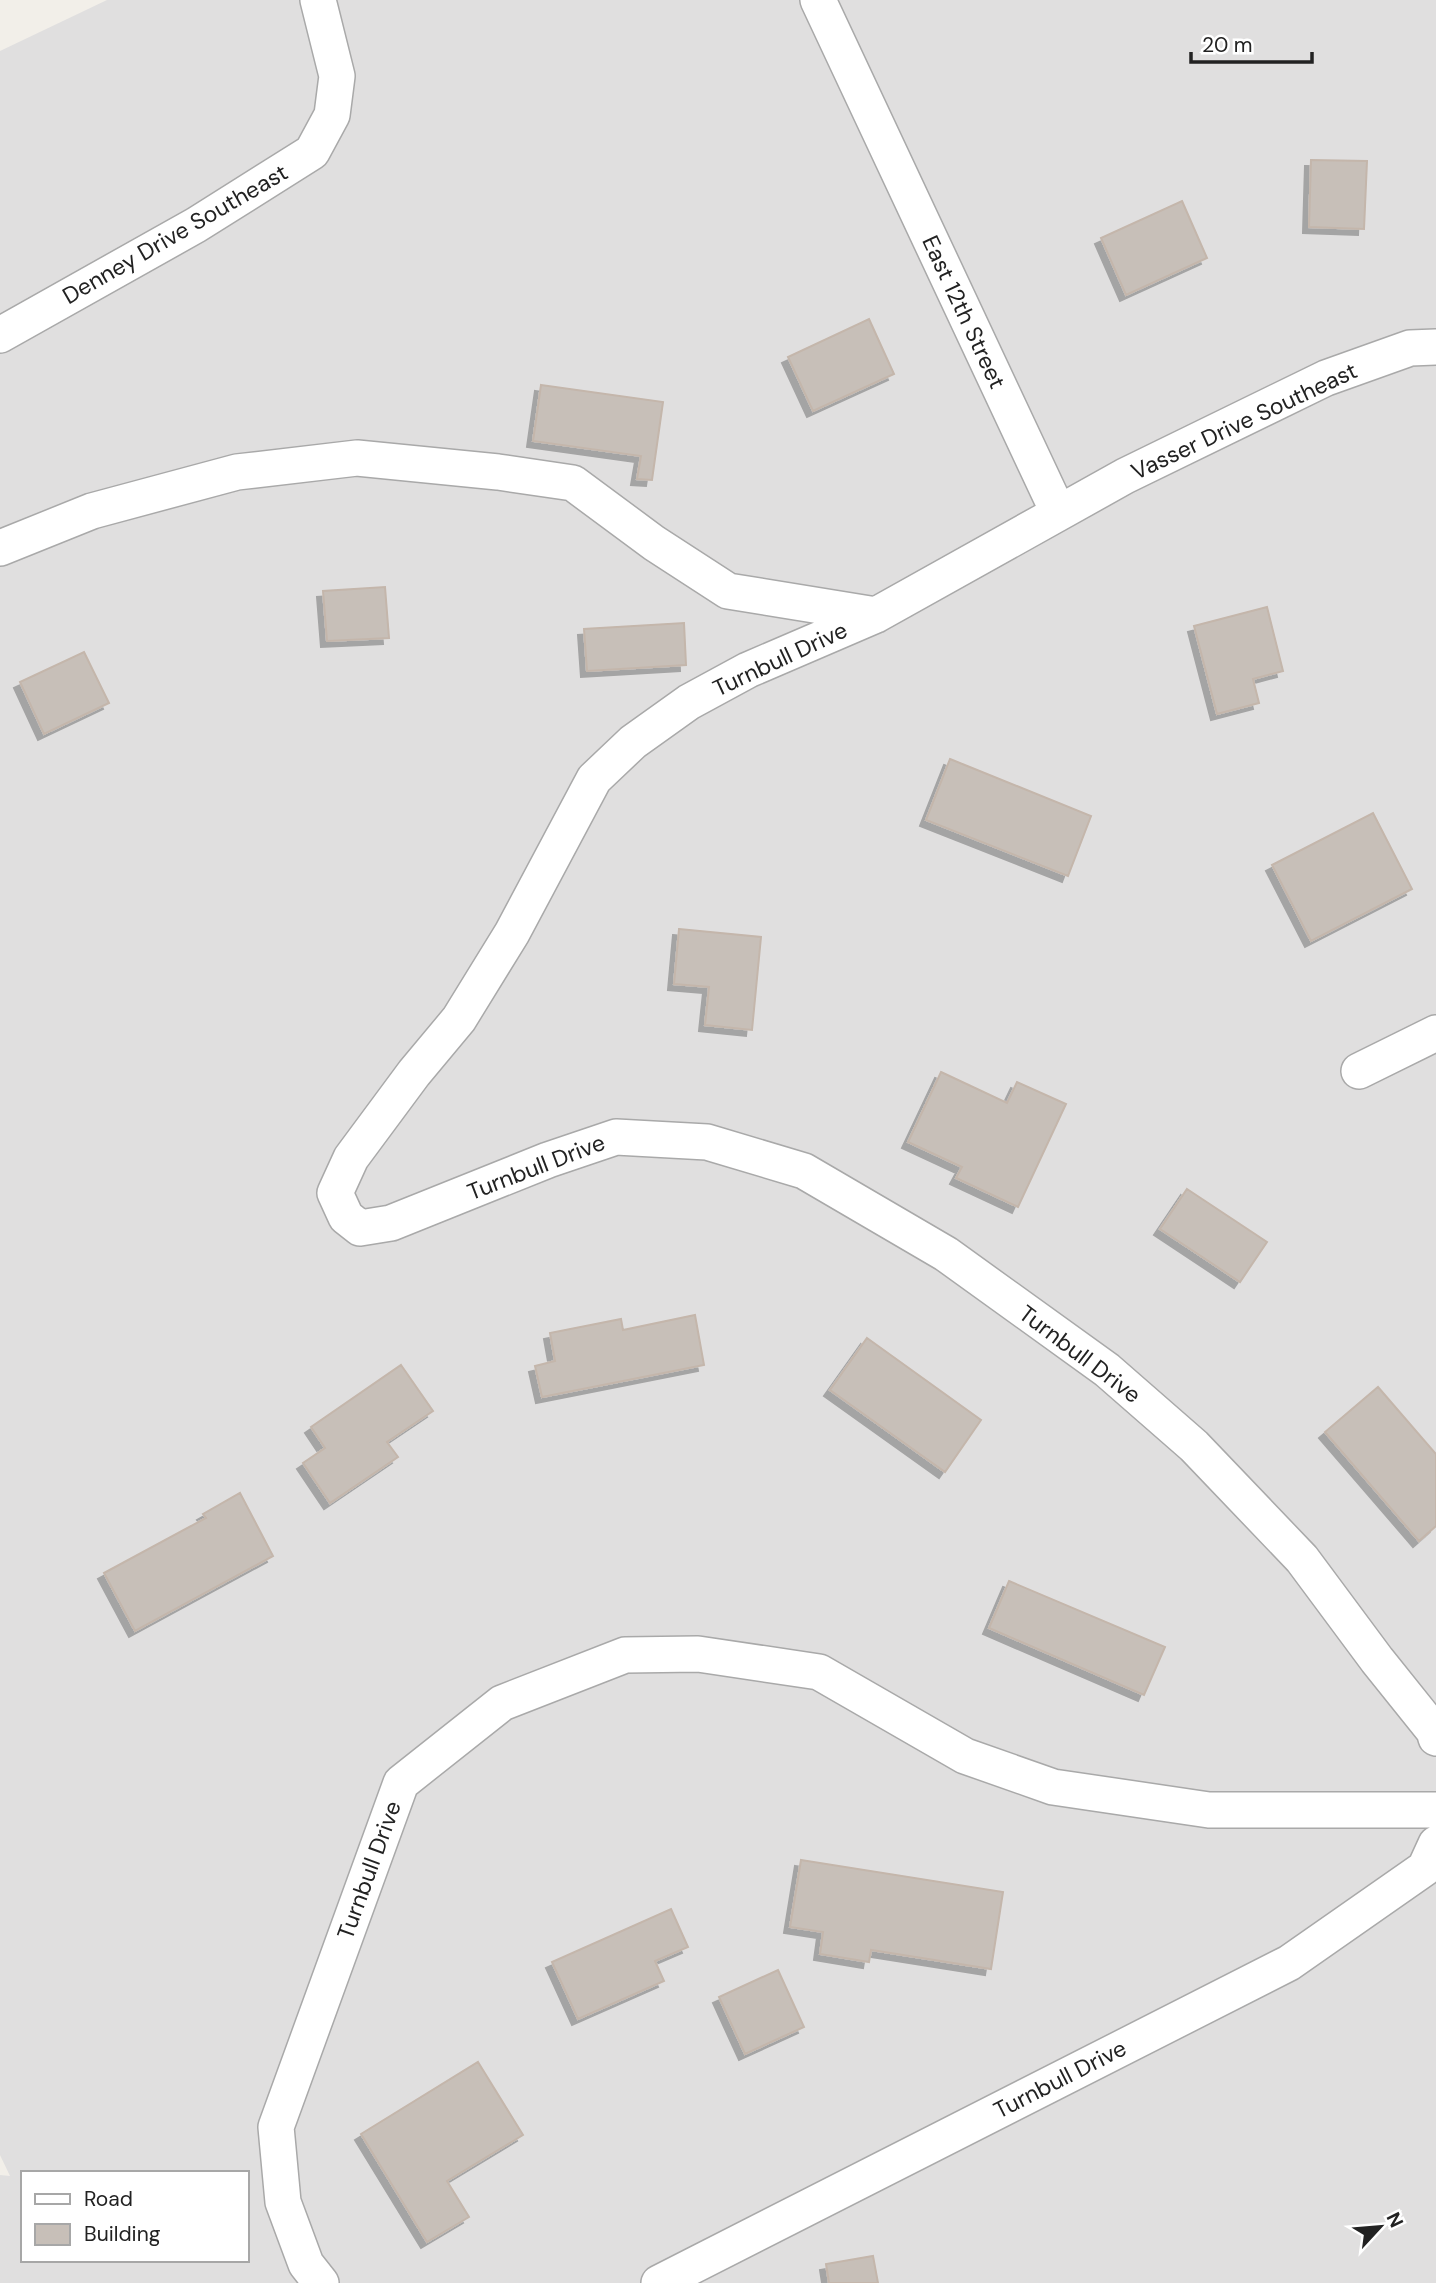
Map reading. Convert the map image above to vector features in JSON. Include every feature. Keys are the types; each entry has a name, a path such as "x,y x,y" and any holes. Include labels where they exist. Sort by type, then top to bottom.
{"street":[{"name":"Denney Drive Southeast","path":"0,335 196,225 312,152 332,115 337,76 318,0"},
{"name":"East 12th Street","path":"818,0 1058,512"},
{"name":"Vasser Drive Southeast","path":"1058,512 1125,476 1326,378 1410,348 1436,347"},
{"path":"0,548 92,511 237,472 356,458 498,472 573,483 653,543 728,591 876,615"},
{"name":"Turnbull Drive","path":"1058,512 876,615 748,670 689,702 633,742 594,779 512,933 459,1019 414,1073 351,1158 335,1193 346,1217 360,1228 391,1223 548,1160 616,1137 707,1142 804,1171 946,1254 1107,1370 1194,1447 1303,1559 1377,1660 1434,1731 1436,1738"},
{"path":"1359,1071 1436,1033"},
{"name":"Turnbull Drive","path":"321,2283 306,2264 282,2202 276,2127 401,1783 502,1703 625,1655 698,1654 818,1672 965,1756 1053,1787 1209,1810 1436,1810"},
{"name":"Turnbull Drive","path":"659,2283 1289,1963 1425,1868 1436,1843"}],"shaded area":[{"path":"107,0 1436,0 1436,2283 0,2283 0,2175 10,2176 0,2155 0,51"}],"building":[{"path":"1311,160 1367,161 1364,229 1309,227"},
{"path":"1182,201 1207,258 1126,295 1101,238"},
{"path":"869,319 894,374 813,411 788,357"},
{"path":"541,385 663,402 652,480 637,479 641,456 533,441"},
{"path":"385,587 389,638 327,641 323,591"},
{"path":"1267,607 1283,671 1253,679 1259,703 1217,714 1194,626"},
{"path":"684,623 686,665 587,671 584,629"},
{"path":"84,652 109,703 44,734 20,682"},
{"path":"950,759 1091,816 1068,876 926,820"},
{"path":"1373,813 1412,889 1311,941 1272,865"},
{"path":"679,929 761,937 752,1030 705,1025 709,987 674,984"},
{"path":"941,1072 1007,1103 1017,1082 1066,1104 1018,1207 956,1178 962,1167 908,1142"},
{"path":"1187,1189 1267,1242 1240,1282 1160,1229"},
{"path":"695,1315 704,1365 542,1397 535,1366 555,1361 550,1333 621,1319 623,1330"},
{"path":"867,1338 981,1420 945,1472 830,1390"},
{"path":"401,1365 433,1411 387,1442 398,1457 330,1503 303,1463 325,1448 311,1427"},
{"path":"1378,1387 1436,1454 1436,1526 1419,1541 1325,1432"},
{"path":"240,1493 273,1556 135,1631 104,1573 206,1518 203,1514"},
{"path":"1009,1581 1165,1647 1144,1695 989,1628"},
{"path":"801,1860 1003,1892 991,1969 871,1950 869,1962 820,1954 823,1932 790,1927"},
{"path":"671,1909 688,1947 655,1961 664,1981 578,2019 552,1962"},
{"path":"778,1970 804,2027 745,2054 719,1997"},
{"path":"478,2062 523,2135 447,2181 469,2217 427,2242 361,2134"},
{"path":"873,2256 878,2283 829,2283 826,2264"}]}
